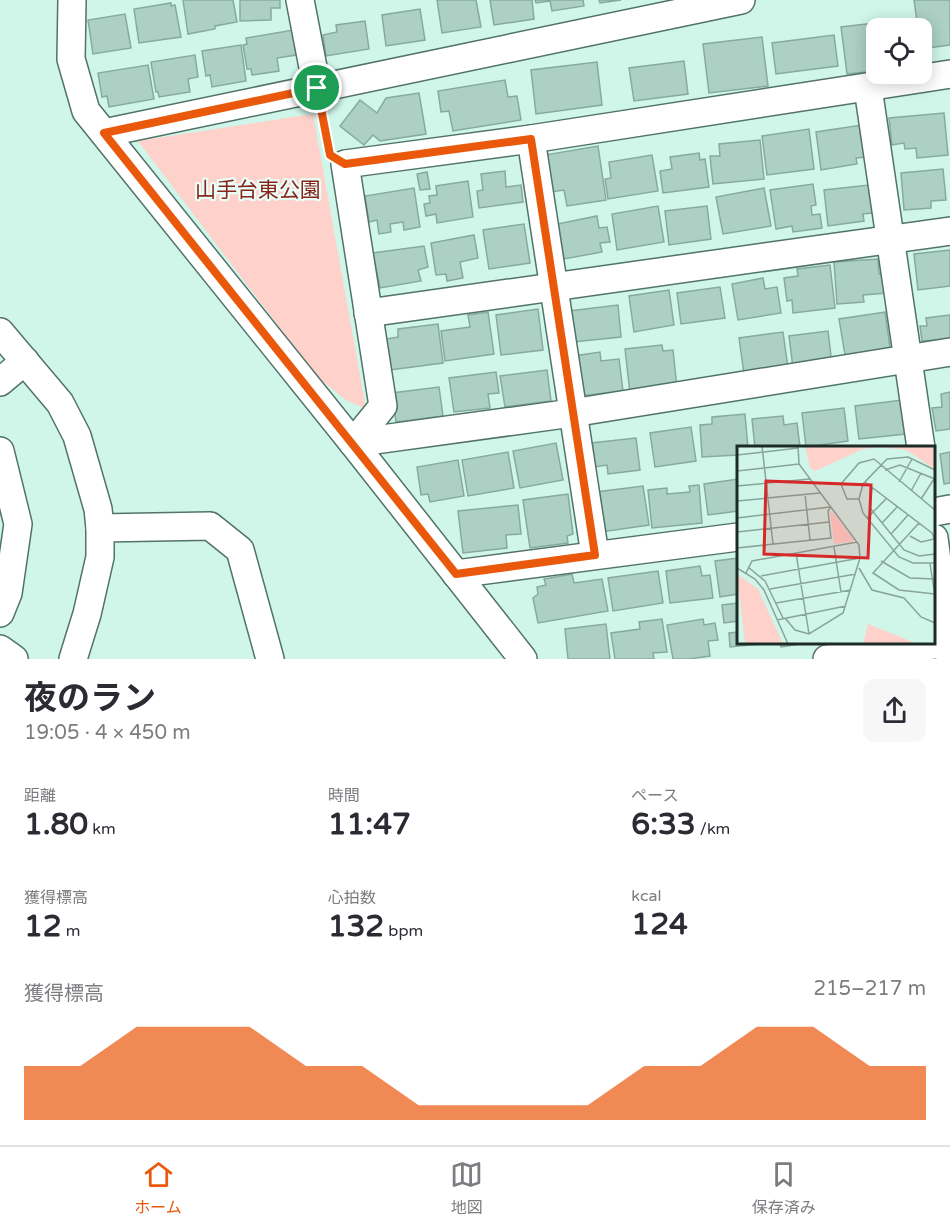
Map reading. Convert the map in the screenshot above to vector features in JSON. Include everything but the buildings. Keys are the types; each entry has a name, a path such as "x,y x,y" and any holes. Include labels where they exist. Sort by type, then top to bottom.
{"street":[{"path":"72,0 71,59 86,111 524,659"},
{"path":"300,0 317,88"},
{"path":"104,133 317,88 654,9 741,0"},
{"path":"353,443 383,406 345,164 531,139 950,74"},
{"path":"868,88 921,446"},
{"path":"531,139 595,555"},
{"path":"368,313 950,231"},
{"path":"0,332 60,403 77,436 91,480 100,528 100,557 95,587 80,643 73,659"},
{"path":"353,443 572,413 950,352"},
{"path":"0,382 25,361"},
{"path":"0,451 18,524 8,593 0,613"},
{"path":"935,512 950,509"},
{"path":"100,528 210,526 240,550 270,659"},
{"path":"456,574 737,537"},
{"path":"827,659 949,648 935,552"},
{"path":"0,649 14,659"}],"path":[{"path":"317,88 330,155 345,164"}],"green space":[{"name":"山手台東公園","path":"313,114 366,409 346,400 317,377 138,141"}],"route":[{"path":"317,88 330,155 345,164 531,139 595,555 456,574 104,133 317,88"}]}
